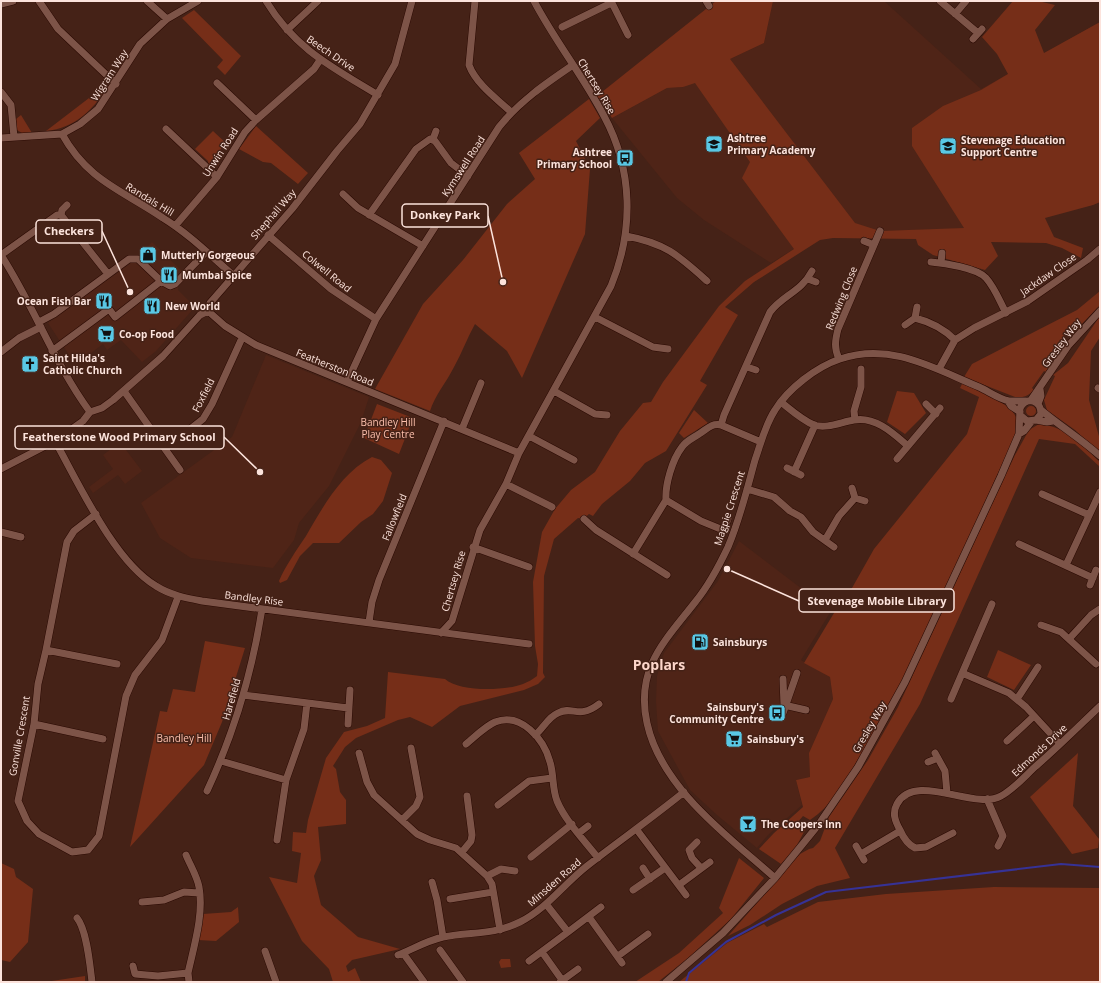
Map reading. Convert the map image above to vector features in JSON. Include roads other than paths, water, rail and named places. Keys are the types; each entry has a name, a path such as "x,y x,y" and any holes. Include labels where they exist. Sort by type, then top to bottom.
{"street":[{"path":"1,4 13,1"},
{"path":"39,1 50,19 62,33 116,84"},
{"path":"147,1 167,19"},
{"name":"Wigram Way","path":"1,138 62,134 80,124 98,109 116,84 140,44 167,19 198,1"},
{"name":"Beech Drive","path":"266,1 287,30 320,60 378,95"},
{"path":"287,30 318,1"},
{"name":"Shephall Way","path":"1,469 55,441 83,421 90,412 102,408 124,391 169,349 200,315 208,311 210,304 268,235 293,208 360,124 378,95 396,61 412,1"},
{"path":"475,1 469,65 472,72 480,82 511,112"},
{"name":"Chertsey Rise","path":"441,633 452,621 473,547 490,510 506,484 519,453 616,275 626,236 628,202 623,166 606,119 534,1"},
{"path":"940,1 978,33"},
{"path":"955,14 966,1"},
{"path":"562,27 611,2 628,35"},
{"name":"Unwin Road","path":"175,226 217,176 237,142 256,120 309,73 320,60"},
{"name":"Kymswell Road","path":"347,382 376,319 511,112 541,86 573,65"},
{"path":"217,83 256,120"},
{"path":"1,92 10,105 14,137"},
{"path":"166,129 217,176"},
{"path":"433,139 436,131"},
{"name":"Randals Hill","path":"62,134 76,155 103,181 175,226 234,276"},
{"path":"433,139 451,163 468,176"},
{"path":"369,215 416,149 426,141 433,139"},
{"path":"343,194 369,215 423,246"},
{"path":"61,215 62,210 67,205"},
{"path":"90,412 72,386 52,351 20,284 1,255 57,215 61,215 64,216 108,274"},
{"name":"Redwing Close","path":"839,359 835,351 834,341 880,231"},
{"name":"Colwell Road","path":"268,235 331,289 376,319"},
{"path":"626,236 653,242 668,249 707,281"},
{"path":"864,241 874,245"},
{"name":"Jackdaw Close","path":"939,369 955,340 974,328 1028,302 1100,249"},
{"path":"1,352 19,338 40,325 129,258 135,258 167,286 175,284 206,252"},
{"path":"941,263 942,253"},
{"path":"931,262 973,270 985,277 992,286 1006,313"},
{"path":"985,277 991,270"},
{"path":"721,425 726,409 746,367 752,349 770,312 780,301 796,292 812,271"},
{"path":"808,278 816,282"},
{"path":"52,351 109,309 115,317 161,281"},
{"path":"905,326 915,318 917,307"},
{"name":"Featherston Road","path":"208,311 242,338 519,453"},
{"name":"Gresley Way","path":"1019,434 1039,417 1034,404 1033,395 1040,389 1068,346 1100,311"},
{"path":"594,317 653,347 668,350"},
{"path":"915,318 932,322 947,332 955,340"},
{"name":"Foxfield","path":"165,449 203,419 212,404 242,338"},
{"name":"Magpie Crescent","path":"775,878 720,830 684,792 667,768 650,735 645,703 646,678 660,647 700,596 723,558 733,534 761,442 770,419 781,402 801,380 839,359 869,354 893,355 917,360 1008,401 1034,404"},
{"path":"746,367 756,370"},
{"path":"855,420 854,412 861,387 861,369"},
{"path":"462,429 481,383"},
{"path":"124,391 180,470"},
{"path":"554,391 595,414 607,415"},
{"name":"Magpie Crescent","path":"1008,401 1020,414"},
{"path":"781,402 815,425 833,425 855,420 878,424 888,429 908,446"},
{"path":"897,459 938,411 926,404"},
{"name":"Gresley Way","path":"666,982 723,933 775,878 795,855 840,795 890,712 919,654 1019,434 1022,404 1034,404"},
{"path":"1034,404 1053,421 1074,434 1100,456"},
{"path":"1020,414 1024,420 1046,422 1053,421"},
{"name":"Fallowfield","path":"369,622 372,602 379,580 444,421"},
{"path":"633,554 666,500 670,478 682,447 710,426 715,424 721,425 761,442"},
{"path":"794,472 815,425"},
{"path":"529,436 574,460"},
{"name":"Bandley Rise","path":"55,441 96,514 132,568 157,587 178,596 262,609 529,644"},
{"path":"787,468 801,475"},
{"path":"506,484 552,507"},
{"path":"747,488 774,497 790,511 801,517 813,532 834,547"},
{"path":"852,488 855,498"},
{"path":"1042,494 1052,494 1089,515"},
{"path":"1066,565 1099,496"},
{"path":"825,540 843,511 855,498"},
{"path":"855,498 865,501"},
{"path":"666,500 701,521 723,530"},
{"name":"Gonville Crescent","path":"96,514 74,531 67,542 38,684 34,724 18,802 27,821 39,834 72,852 88,850 99,836 126,696 135,675 162,640 178,596"},
{"path":"584,518 596,530 667,575"},
{"path":"720,538 728,519"},
{"path":"1,532 21,538"},
{"path":"1020,544 1026,550 1066,565 1092,581 1096,570"},
{"name":"Chertsey Rise","path":"473,547 529,567"},
{"path":"951,699 957,692 962,673 991,607 998,613"},
{"name":"Harefield","path":"207,791 221,762 243,695 256,648 262,609"},
{"path":"1070,638 1091,615 1100,609"},
{"name":"Chertsey Rise","path":"452,621 458,635"},
{"path":"1051,629 1055,622"},
{"path":"1041,625 1061,632 1070,638 1094,662 1086,666"},
{"path":"46,650 117,664"},
{"path":"1017,699 1035,678 1038,667"},
{"path":"783,714 797,673"},
{"path":"962,673 1009,693 1017,699 1060,744"},
{"path":"783,679 784,704 786,705"},
{"path":"348,724 350,690"},
{"path":"243,695 348,708"},
{"path":"277,840 286,780 304,729 307,703"},
{"path":"535,735 558,712 566,710 582,713 600,704"},
{"path":"786,705 806,710"},
{"name":"Edmonds Drive","path":"949,837 918,849 909,844 900,831 894,814 896,806 904,796 910,793 926,791 987,799 1000,797 1016,785 1100,706"},
{"path":"1007,741 1020,734 1034,716"},
{"path":"466,744 473,734 494,723 510,720 525,725 535,735 548,756 556,799 572,824 598,858"},
{"path":"34,724 103,739"},
{"path":"402,820 416,806 420,797 411,748"},
{"path":"359,753 370,789 402,820 421,836 451,846 462,852 487,876 493,892 500,930"},
{"path":"928,762 936,755 945,771 947,793"},
{"path":"221,762 286,780"},
{"path":"498,805 527,778 552,778"},
{"name":"Minsden Road","path":"424,982 400,954 422,943 443,937 480,934 500,930 519,922 546,904 577,874 637,830 684,792"},
{"path":"462,852 471,841 472,835 467,796"},
{"path":"987,799 1006,837 998,846"},
{"path":"531,857 572,824"},
{"path":"579,833 588,826"},
{"path":"637,830 686,895"},
{"path":"856,846 863,857 900,831"},
{"path":"697,842 689,850 689,854 701,868"},
{"path":"186,855 198,886 199,893 199,913 188,972 189,982"},
{"path":"679,885 710,862"},
{"path":"643,868 650,879"},
{"path":"633,890 665,868"},
{"path":"487,876 502,869 515,871"},
{"path":"432,882 443,937"},
{"path":"142,902 164,900 184,892 199,893"},
{"path":"450,899 493,892"},
{"path":"546,904 568,932"},
{"path":"529,961 601,907"},
{"path":"589,917 622,963"},
{"path":"77,918 80,921 84,934 92,982"},
{"path":"618,956 648,934"},
{"path":"440,950 450,956 463,982"},
{"path":"265,951 276,982"},
{"path":"542,952 561,981 578,969"},
{"path":"132,966 135,974 158,976 188,972"}],"waterway":[{"path":"686,982 689,973 726,942 776,915 826,892 1061,864 1100,867"}],"place":[{"name":"Ashtree Primary Academy","path":"714,144"},
{"name":"Stevenage Education Support Centre","path":"948,146"},
{"name":"Ashtree Primary School","path":"625,158"},
{"name":"Mutterly Gorgeous","path":"148,255"},
{"name":"Mumbai Spice","path":"169,275"},
{"name":"Donkey Park","path":"503,282"},
{"name":"Checkers","path":"130,292"},
{"name":"Ocean Fish Bar","path":"104,301"},
{"name":"New World","path":"152,306"},
{"name":"Co-op Food","path":"106,334"},
{"name":"Saint Hilda's Catholic Church","path":"30,364"},
{"name":"Featherstone Wood Primary School","path":"260,472"},
{"name":"Stevenage Mobile Library","path":"727,569"},
{"name":"Sainsburys","path":"700,642"},
{"name":"Sainsbury's Community Centre","path":"777,713"},
{"name":"Sainsbury's","path":"734,739"},
{"name":"The Coopers Inn","path":"748,824"}],"district":[{"name":"Poplars","path":"659,664"}],"park label":[{"name":"Bandley Hill Play Centre","path":"388,428"},
{"name":"Bandley Hill","path":"184,738"}]}
